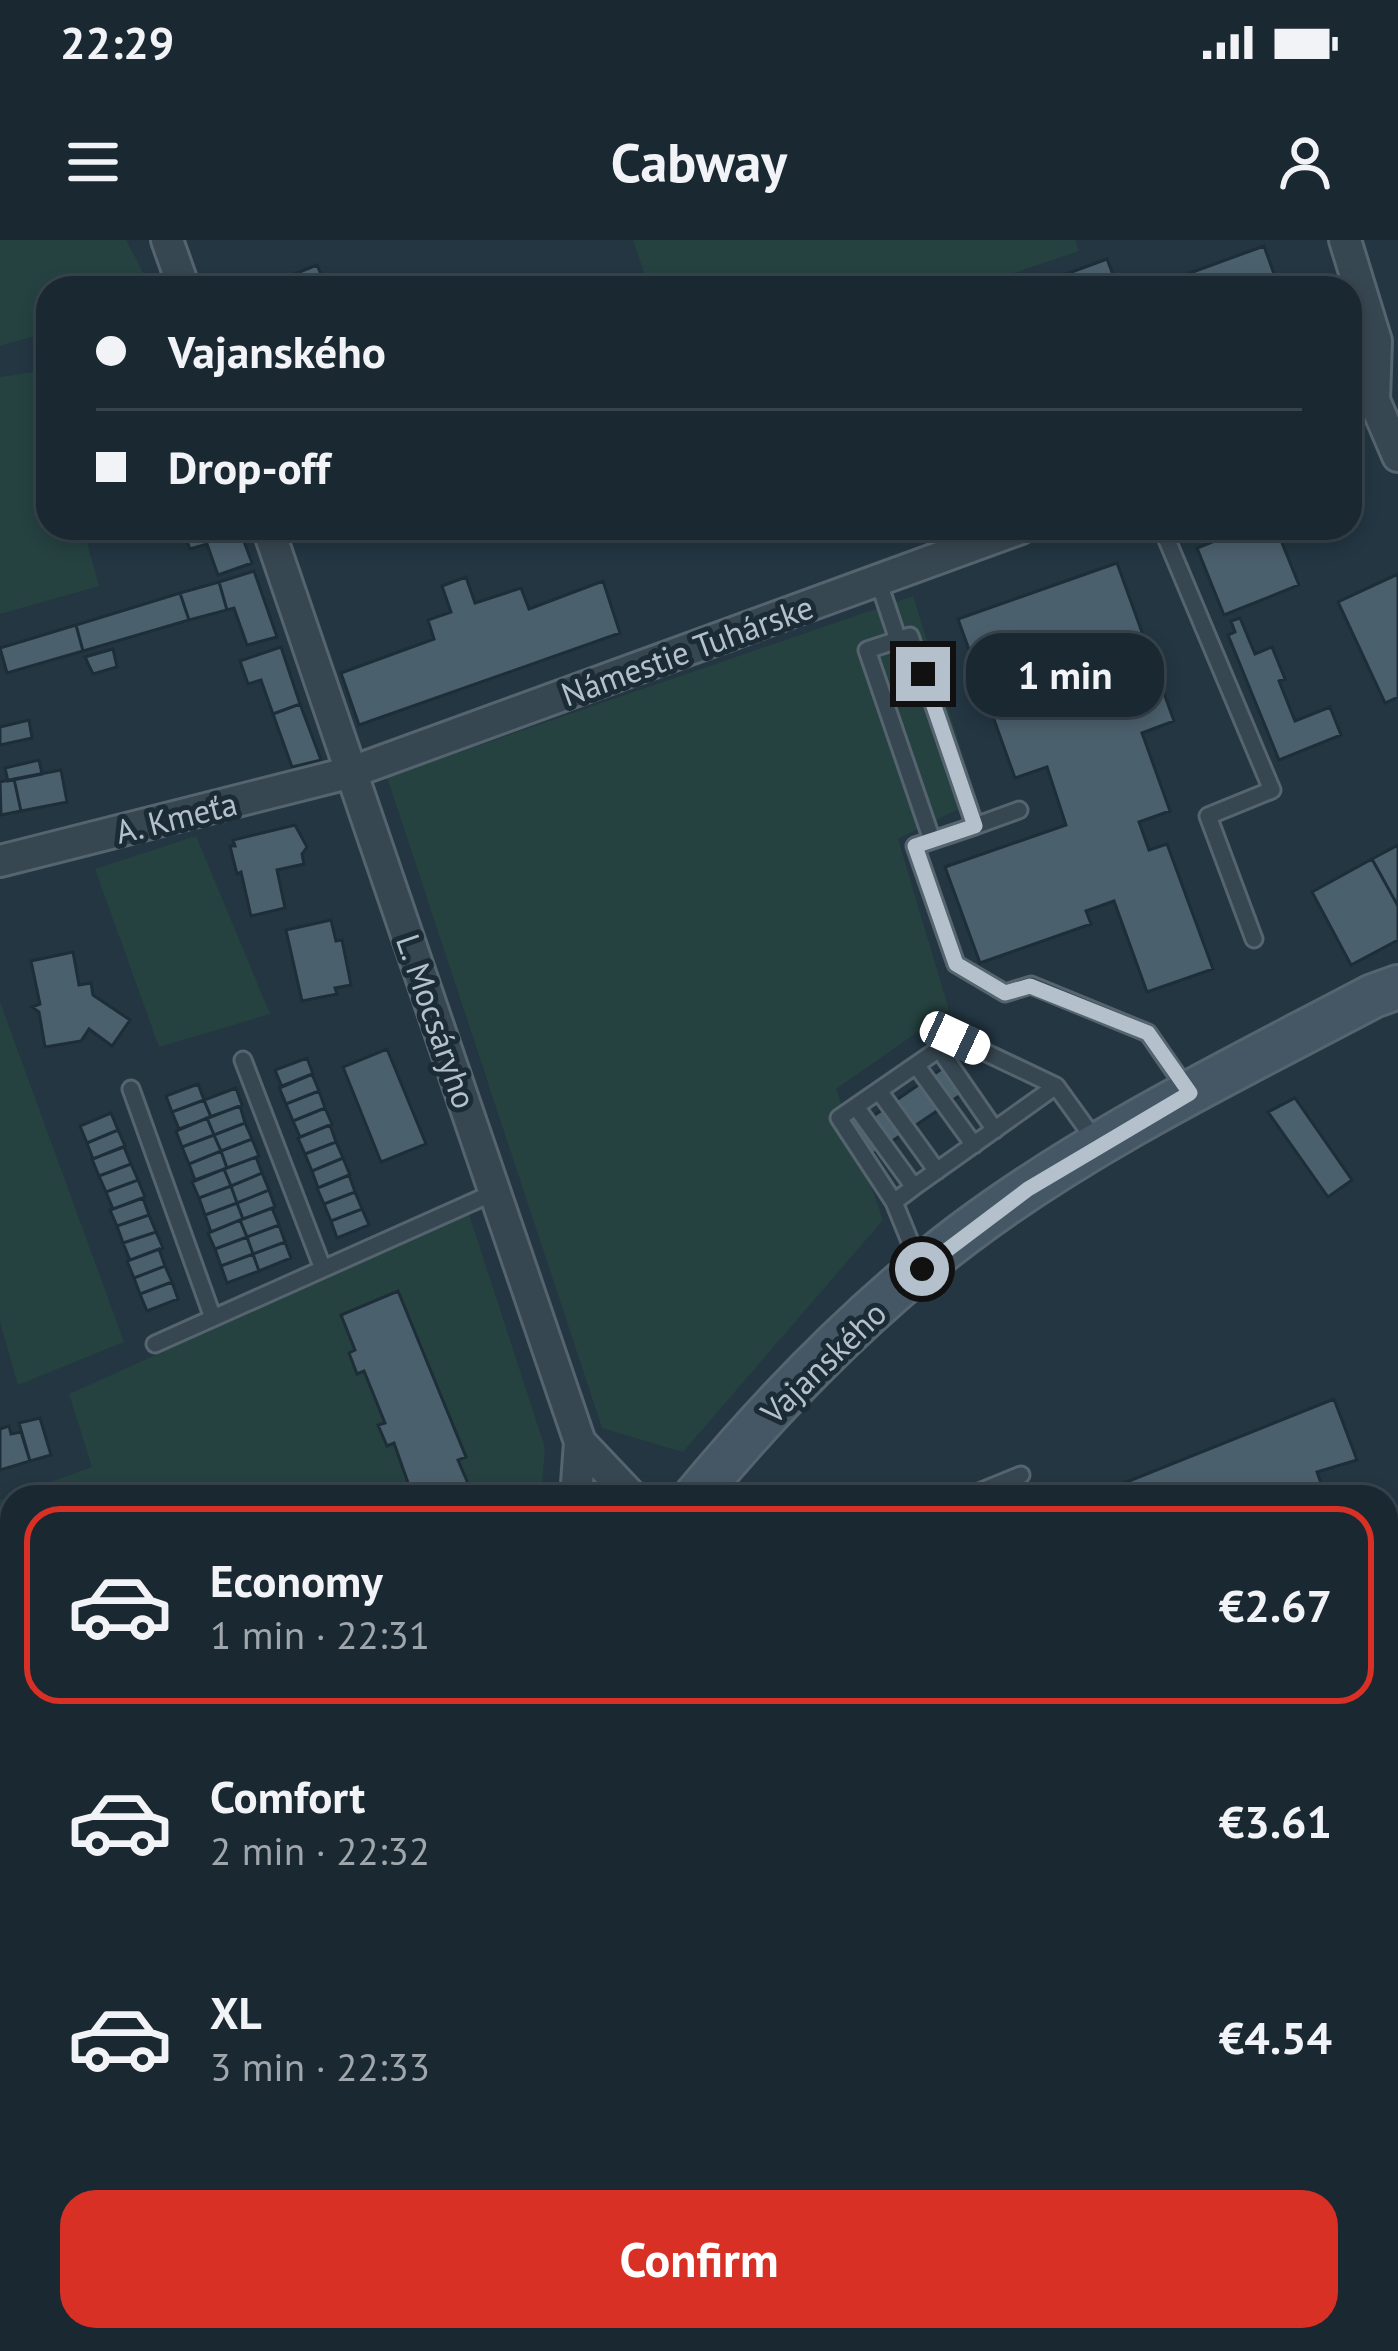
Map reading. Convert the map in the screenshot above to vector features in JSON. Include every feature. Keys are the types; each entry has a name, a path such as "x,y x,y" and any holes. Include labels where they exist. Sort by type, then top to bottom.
{"main road":[{"name":"Vajanského","path":"706,1485 842,1339 922,1269 1028,1189 1190,1093 1372,996 1398,987"}],"street":[{"path":"167,240 180,276"},
{"path":"1346,240 1362,276"},
{"path":"1362,277 1387,335 1362,404 1398,456"},
{"name":"L. Mocsáryho","path":"272,540 580,1442 621,1485"},
{"name":"Námestie Tuhárske","path":"352,772 989,540"},
{"name":"A. Kmeťa","path":"0,861 352,772"},
{"path":"577,1485 580,1442"}],"lane":[{"path":"1167,540 1272,790 1208,815 1253,939"},
{"path":"878,580 898,640"},
{"path":"932,841 867,650 910,636 975,826"},
{"path":"1019,811 915,846 956,964 1005,993 1030,986 1148,1033 1190,1093"},
{"path":"922,1269 894,1202 839,1118 955,1038 1056,1086 1099,1145"},
{"path":"939,1049 994,1130"},
{"path":"243,1060 323,1269"},
{"path":"916,1065 974,1145"},
{"path":"894,1202 1056,1086"},
{"path":"131,1089 213,1318"},
{"path":"879,1091 937,1171"},
{"path":"856,1107 914,1187"},
{"path":"154,1344 495,1192"},
{"path":"996,1485 1021,1475"}],"green space":[{"path":"0,240 126,240 145,276 36,276 36,336 0,346"},
{"path":"633,240 1075,240 1079,251 1005,276 645,276"},
{"path":"36,372 36,540 86,540 99,586 0,614 0,377"},
{"path":"913,596 977,800 898,839 949,1010 836,1089 883,1220 683,1452 602,1428 387,777"},
{"path":"196,836 270,1014 159,1047 95,869"},
{"path":"0,1002 124,1342 18,1385 0,1322"},
{"path":"469,1214 545,1448 542,1485 42,1485 92,1467 69,1394"}],"building":[{"path":"1264,246 1275,276 1182,276"},
{"path":"1107,259 1113,276 1061,276"},
{"path":"317,265 322,276 289,276"},
{"path":"187,540 243,540 252,563 218,575 207,544 190,549"},
{"path":"1217,540 1281,540 1299,585 1224,615 1197,548"},
{"path":"1117,563 1174,721 1142,733 1170,811 1139,822 1149,850 1167,844 1213,969 1147,992 1114,901 1086,911 1091,924 980,963 945,867 1066,825 1047,767 1015,778 958,619"},
{"path":"254,571 277,637 247,645 234,608 227,610 219,582"},
{"path":"1398,574 1398,697 1385,703 1338,602"},
{"path":"466,577 475,603 521,588 529,609 603,581 620,633 359,725 341,673 434,639 428,620 451,612 442,586"},
{"path":"219,582 227,610 189,620 180,593"},
{"path":"180,593 189,620 83,651 76,625"},
{"path":"1240,618 1255,654 1272,647 1295,721 1330,707 1341,735 1279,760 1228,635 1235,632 1231,621"},
{"path":"76,625 83,651 7,673 0,648"},
{"path":"281,647 300,704 273,714 261,680 248,684 240,661"},
{"path":"113,649 117,667 93,674 85,657"},
{"path":"300,704 321,760 292,767 273,714"},
{"path":"29,720 32,738 0,745 0,727"},
{"path":"39,760 42,774 8,781 5,768"},
{"path":"61,770 67,802 21,811 14,779"},
{"path":"14,779 21,811 1,815 0,782"},
{"path":"295,825 307,847 302,854 304,864 277,870 285,908 251,916 230,846 235,846 233,840"},
{"path":"1398,845 1398,906 1372,859"},
{"path":"1372,859 1398,906 1398,940 1351,965 1312,892"},
{"path":"331,920 336,941 342,940 351,985 335,988 337,994 302,1001 286,930"},
{"path":"73,952 79,985 91,983 93,995 130,1020 112,1046 89,1029 81,1041 45,1047 39,1012 32,1007 40,1004 31,961"},
{"path":"387,1049 426,1144 381,1162 343,1067"},
{"path":"307,1058 313,1074 282,1087 275,1070"},
{"path":"956,1059 974,1086 870,1156 853,1130"},
{"path":"312,1074 319,1091 286,1104 279,1087"},
{"path":"198,1084 204,1100 172,1112 166,1096"},
{"path":"236,1088 242,1105 211,1117 204,1100"},
{"path":"319,1091 325,1108 293,1121 286,1104"},
{"path":"1295,1098 1352,1180 1328,1197 1268,1112"},
{"path":"204,1100 211,1117 179,1129 172,1112"},
{"path":"240,1106 245,1123 214,1135 207,1118"},
{"path":"325,1108 332,1124 300,1137 293,1121"},
{"path":"111,1113 118,1130 87,1143 80,1126"},
{"path":"207,1118 214,1135 182,1147 176,1131"},
{"path":"245,1123 252,1139 221,1151 214,1135"},
{"path":"330,1125 336,1142 305,1154 298,1138"},
{"path":"118,1130 125,1146 93,1159 87,1143"},
{"path":"214,1135 221,1151 189,1164 182,1147"},
{"path":"252,1139 259,1156 227,1168 221,1151"},
{"path":"336,1142 343,1158 312,1171 305,1154"},
{"path":"124,1147 131,1164 99,1176 92,1159"},
{"path":"221,1151 227,1168 195,1180 189,1164"},
{"path":"256,1157 262,1173 231,1186 224,1169"},
{"path":"343,1158 350,1175 318,1188 312,1171"},
{"path":"131,1164 138,1180 106,1192 99,1176"},
{"path":"224,1169 231,1186 199,1198 192,1182"},
{"path":"262,1173 269,1190 237,1203 231,1186"},
{"path":"349,1175 355,1192 324,1204 317,1188"},
{"path":"138,1180 145,1197 113,1209 106,1192"},
{"path":"231,1186 237,1203 205,1215 199,1198"},
{"path":"269,1190 275,1207 243,1219 237,1203"},
{"path":"355,1192 362,1209 331,1221 324,1204"},
{"path":"143,1198 149,1215 117,1226 110,1210"},
{"path":"237,1203 243,1219 211,1232 205,1215"},
{"path":"272,1208 279,1225 247,1237 240,1220"},
{"path":"362,1209 369,1225 337,1238 331,1221"},
{"path":"149,1215 156,1232 123,1243 117,1226"},
{"path":"240,1220 247,1237 215,1249 208,1233"},
{"path":"279,1225 285,1242 253,1254 247,1237"},
{"path":"156,1232 163,1248 130,1260 123,1243"},
{"path":"247,1237 253,1254 221,1266 215,1249"},
{"path":"285,1242 291,1258 259,1271 253,1254"},
{"path":"159,1249 165,1266 134,1278 127,1261"},
{"path":"253,1254 259,1271 227,1283 221,1266"},
{"path":"165,1266 172,1282 140,1294 134,1278"},
{"path":"172,1282 178,1299 147,1311 140,1294"},
{"path":"398,1291 466,1457 458,1460 469,1485 409,1485 394,1443 387,1446 378,1425 385,1423 364,1371 357,1374 349,1353 355,1350 341,1315"},
{"path":"1334,1399 1357,1460 1317,1472 1322,1485 1119,1485"},
{"path":"40,1418 51,1455 30,1461 19,1423"},
{"path":"9,1426 11,1434 21,1432 30,1461 0,1470 0,1429"}],"route":[{"path":"922,1269 1028,1189 1190,1093 1148,1033 1030,986 1005,993 956,964 915,846 975,826 923,674"}]}
